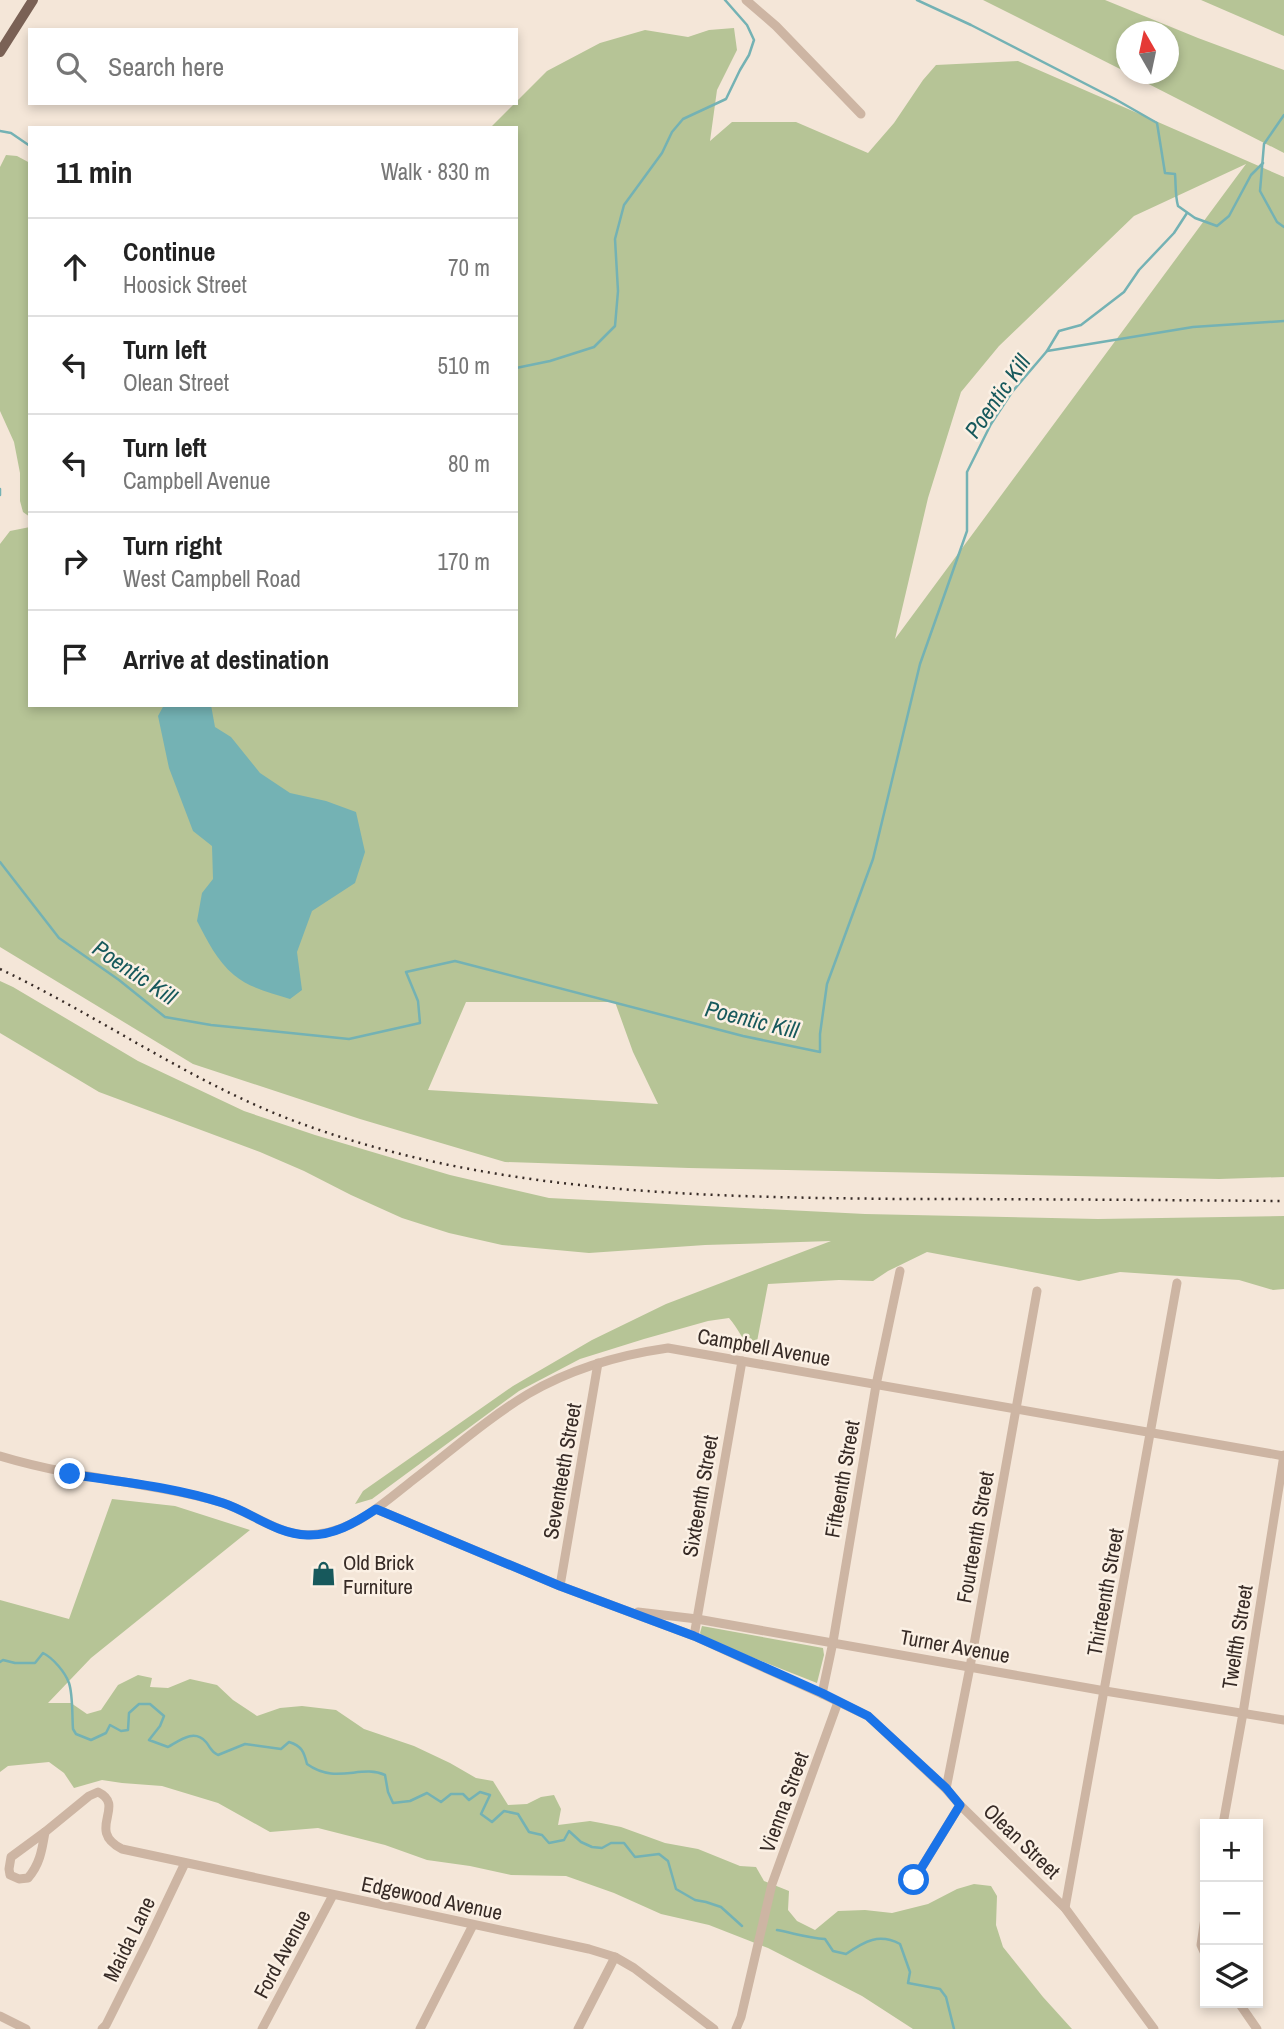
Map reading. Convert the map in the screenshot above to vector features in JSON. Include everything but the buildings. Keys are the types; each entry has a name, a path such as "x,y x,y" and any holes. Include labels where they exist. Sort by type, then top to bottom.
{"main road":[{"path":"0,52 33,0"}],"street":[{"path":"746,0 776,26 860,114"},
{"name":"Fifteenth Street","path":"822,1693 876,1385 901,1270"},
{"name":"Thirteenth Street","path":"1065,1908 1177,1283"},
{"name":"Fourteenth Street","path":"946,1788 1037,1290"},
{"name":"Campbell Avenue","path":"0,1456 70,1474 186,1493 225,1503 284,1532 305,1535 325,1533 347,1527 376,1509 527,1395 551,1382 630,1353 668,1348 1284,1456"},
{"name":"Sixteenth Street","path":"694,1636 741,1361"},
{"name":"Seventeeth Street","path":"560,1586 598,1363"},
{"name":"Twelfth Street","path":"1224,1819 1284,1456"},
{"name":"Olean Street","path":"376,1509 560,1586 694,1636 868,1716 946,1788 1065,1908 1154,2029"},
{"name":"Turner Avenue","path":"619,1609 697,1619 1284,1720"},
{"name":"Vienna Street","path":"736,2029 777,1871 838,1702"},
{"name":"Edgewood Avenue","path":"45,1832 89,1796 98,1792 109,1801 105,1830 107,1838 122,1849 589,1949 615,1957 634,1968 714,2029"},
{"path":"914,1880 960,1805"},
{"path":"45,1832 36,1869 28,1878 19,1880 10,1875 11,1857 45,1832"},
{"name":"Maida Lane","path":"102,2029 148,1943 185,1863"},
{"name":"Ford Avenue","path":"262,2029 333,1895"},
{"path":"420,2029 473,1925"},
{"path":"579,2029 615,1957"},
{"path":"1242,2008 1257,2029"},
{"path":"0,2016 26,2029"}],"green space":[{"path":"983,0 1105,0 1156,21 1116,21 1116,67"},
{"path":"1201,0 1284,0 1284,36"},
{"path":"734,28 737,50 717,90 710,141 732,122 796,122 868,153 894,123 936,65 1018,61 1284,177 1284,1177 1219,1179 505,1162 360,1119 193,1064 0,947 0,544 10,531 28,527 28,707 518,707 518,126 492,126 513,105 518,105 518,100 547,71 600,43 645,30 688,37 709,30","holes":["1246,164 895,639 928,498 961,392 999,346 1134,216","466,1002 615,1002 633,1052 658,1104 428,1090"]},
{"path":"1179,30 1284,70 1284,153 1149,84 1179,84"},
{"path":"6,155 17,156 28,162 28,516 23,512 20,501 20,473 14,442 0,411 0,167"},
{"path":"0,981 138,1061 244,1111 450,1175 549,1198 865,1214 1098,1219 1284,1216 1284,1289 1273,1290 1239,1280 1120,1272 1079,1281 927,1252 873,1281 768,1284 755,1352 729,1318 708,1321 580,1359 519,1391 372,1499 355,1504 363,1491 513,1386 592,1340 666,1304 831,1241 705,1245 589,1253 502,1245 449,1233 402,1218 260,1152 99,1092 0,1033"},
{"path":"112,1499 175,1506 250,1530 91,1658 48,1703 71,1703 87,1714 101,1710 118,1685 138,1675 152,1678 150,1687 168,1688 190,1679 217,1685 257,1716 280,1708 302,1706 336,1710 364,1729 414,1746 476,1778 493,1781 508,1805 527,1804 541,1797 554,1795 561,1809 558,1825 590,1821 621,1827 665,1843 698,1849 740,1866 756,1867 764,1881 789,1891 788,1910 797,1921 815,1930 838,1911 892,1913 928,1904 957,1889 974,1884 991,1886 997,1896 996,1925 1003,1947 1072,2029 913,2029 862,1996 768,1948 709,1925 661,1914 566,1876 511,1875 427,1860 385,1845 318,1828 270,1832 218,1803 162,1786 102,1780 74,1788 64,1773 49,1762 8,1766 0,1772 0,1600 69,1619"},
{"path":"702,1626 823,1648 824,1655 817,1683 703,1638 700,1633"}],"water":[{"path":"163,707 211,707 215,727 231,737 260,773 290,793 326,801 356,812 365,852 355,883 312,911 297,952 302,990 290,999 253,987 234,975 217,957 197,921 202,893 213,879 212,846 193,831 169,768 158,716"}],"waterway":[{"path":"518,368 594,347 615,326 618,291 615,239 624,205 683,119 726,99 749,55 754,40 747,25 725,0"},
{"path":"917,0 971,25 1157,123 1165,173 1175,174 1178,206 1195,218 1217,226 1229,216 1251,175 1263,163"},
{"name":"Poentic Kill","path":"1284,115 1264,144 1260,191 1277,222 1284,227"},
{"path":"0,131 11,133 28,145"},
{"path":"1047,351 1059,331 1081,325 1124,292 1139,270 1174,233 1187,213"},
{"name":"Poentic Kill","path":"0,862 59,938 119,980 165,1017 211,1025 349,1039 420,1023 418,1001 406,972 455,961 743,1036 820,1052 827,984 873,859 920,664 967,531 967,472 991,424 1012,392 1047,351 1193,327 1284,321"},
{"name":"Poentic Kill","path":"0,489 0,495"},
{"path":"0,1662 35,1663 43,1653 51,1658 69,1683 73,1729 76,1734 91,1740 106,1733 110,1725 121,1731 128,1730 129,1713 139,1704 150,1704 164,1716 149,1740 168,1747 182,1739 197,1736 218,1755 245,1744 281,1749 289,1742 300,1748 307,1764 318,1770 338,1774 376,1772 385,1775 393,1803 410,1801 427,1793 441,1802 451,1794 463,1794 469,1800 480,1792 490,1795 481,1814 492,1822 504,1811 518,1814 529,1832 542,1835 549,1843 564,1840 569,1831 581,1842 592,1847 602,1848 611,1843 624,1843 635,1857 659,1854 668,1861 676,1889 695,1900 721,1907 742,1926"},
{"path":"777,1930 825,1939 833,1951 846,1954 872,1940 885,1939 900,1944 910,1972 908,1983 940,1989 946,1997 954,2029"}],"railway":[{"path":"0,969 258,1106 370,1146 445,1164 596,1187 673,1193 903,1199 1284,1201"}],"place":[{"name":"Old Brick Furniture","path":"323,1574"}],"route":[{"path":"70,1474 186,1493 225,1503 284,1532 305,1535 347,1527 376,1509 560,1586 694,1636 822,1693 868,1716 946,1788 960,1805 914,1880"}]}
